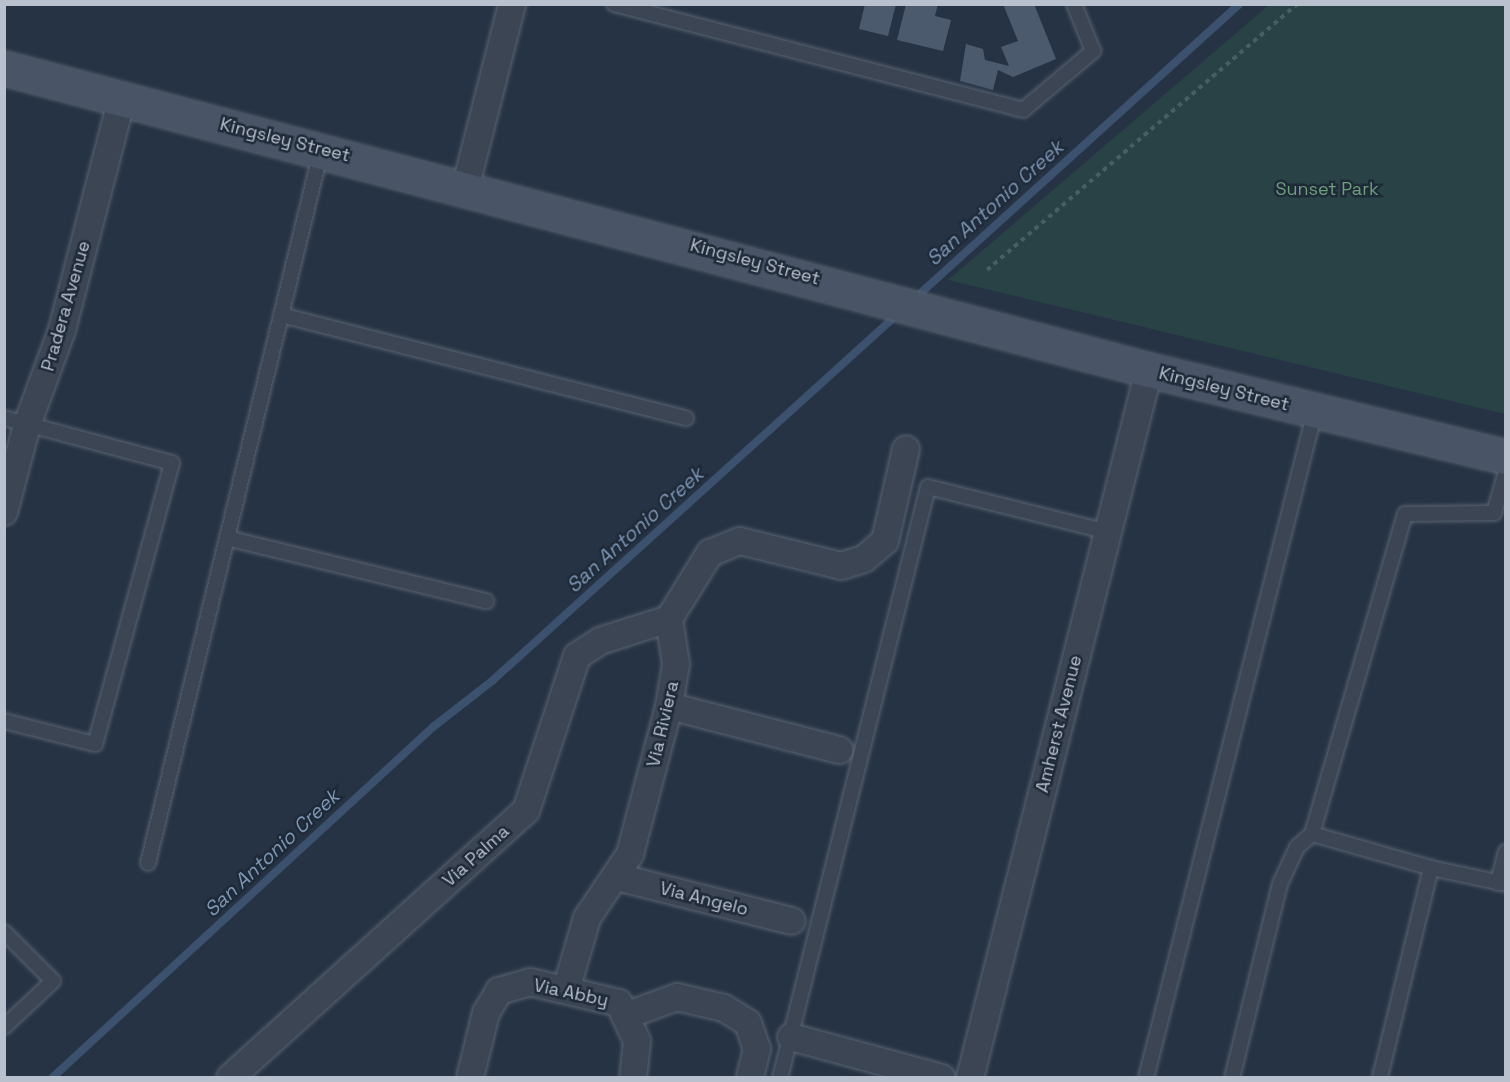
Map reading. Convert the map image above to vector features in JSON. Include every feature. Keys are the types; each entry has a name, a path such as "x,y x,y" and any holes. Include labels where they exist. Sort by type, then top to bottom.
{"main road":[{"name":"Kingsley Street","path":"4,68 466,185 1149,370 1506,457"}],"street":[{"path":"466,185 512,4"},
{"name":"Pradera Avenue","path":"4,512 16,421 62,330 122,98"},
{"name":"Amherst Avenue","path":"970,1077 1149,370"},
{"path":"669,619 710,553 740,541 841,566 864,559 885,541 906,449"},
{"name":"Via Riviera","path":"566,990 587,918 617,877 630,854 669,706 676,664 669,619"},
{"name":"Via Palma","path":"230,1077 526,811 577,656 600,641 669,619"},
{"path":"669,706 839,750"},
{"name":"Via Angelo","path":"617,877 792,921"},
{"name":"Via Abby","path":"470,1077 486,1013 500,991 530,982 619,1003 625,1016 677,997 724,1008 748,1023 757,1049 750,1077"},
{"path":"625,1016 637,1041 633,1077"},
{"path":"791,1037 942,1077"}],"lane":[{"path":"614,4 1023,110 1094,51 1074,4"},
{"path":"148,863 321,149"},
{"path":"281,315 686,418"},
{"path":"1146,1077 1315,411"},
{"path":"4,720 95,744 172,463 16,421"},
{"path":"1232,1077 1280,884 1297,847 1312,834 1405,514 1500,517 1506,472"},
{"path":"780,1077 928,487 1108,532"},
{"path":"227,538 486,602"},
{"path":"1312,834 1431,868 1502,884 1506,852"},
{"path":"1380,1077 1431,868"},
{"path":"4,932 53,981 4,1027"}],"path":[{"path":"987,270 1297,4"}],"green space":[{"name":"Sunset Park","path":"1269,5 1505,5 1505,414 948,280"}],"building":[{"path":"865,4 896,4 888,36 859,29"},
{"path":"906,4 938,4 935,16 951,20 943,51 897,40"},
{"path":"1003,4 1034,4 1056,59 1013,77 998,70 993,90 960,81 966,44 983,49 985,60 1009,66 1001,47 1018,41"}],"waterway":[{"name":"San Antonio Creek","path":"913,300 1239,4"},
{"name":"San Antonio Creek","path":"52,1078 433,727 492,681 900,312"}]}
